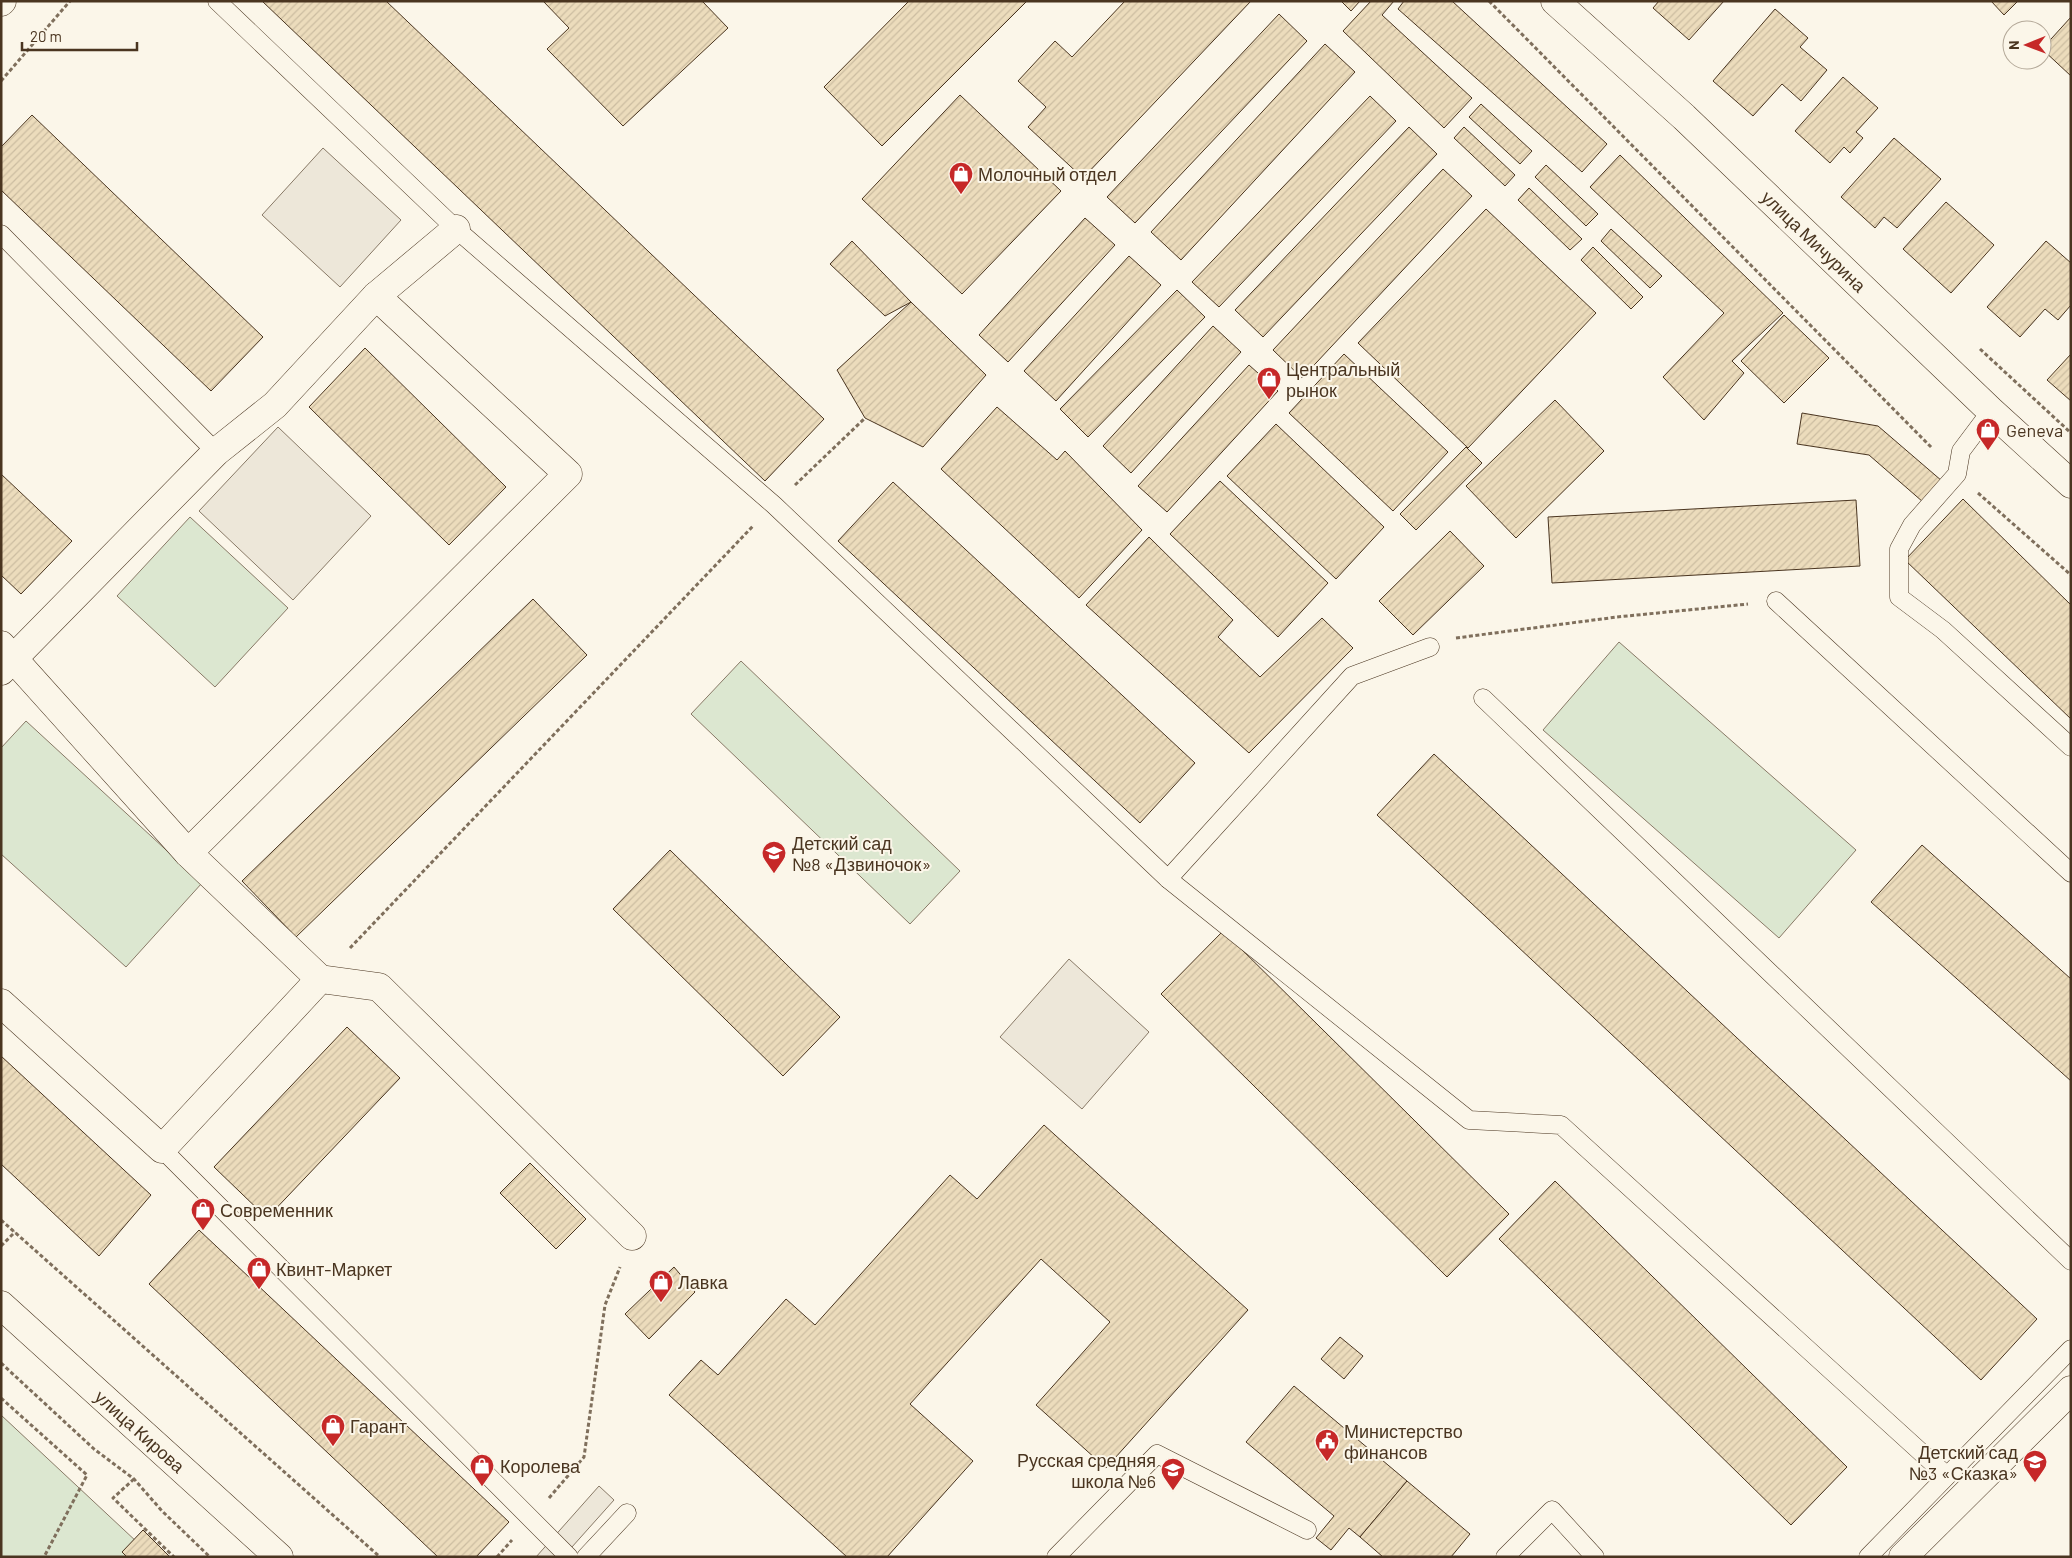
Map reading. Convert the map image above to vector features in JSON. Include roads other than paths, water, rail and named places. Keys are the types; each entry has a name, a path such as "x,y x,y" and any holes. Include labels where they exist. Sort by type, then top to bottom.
{"street":[{"name":"улица Мичурина","path":"1556,1 1684,117 1991,411 2071,484"},
{"path":"456,228 376,296 275,405 216,452 5,658 188,853 320,979 379,987 632,1236"},
{"path":"188,853 568,474 376,296"},
{"path":"1,1003 162,1149 320,979"},
{"name":"улица Кирова","path":"1,1305 279,1557"},
{"path":"1903,1557 2071,1390"}],"lane":[{"path":"217,1 456,228 774,505 1168,879 1469,1120 1560,1126 1946,1475"},
{"path":"1,234 216,452"},
{"path":"1991,411 1962,451 1957,474 1912,525 1899,549 1899,597 1943,630 2071,747"},
{"path":"1776,602 2071,873"},
{"path":"1168,879 1352,676 1430,647"},
{"path":"1483,698 2071,1261"},
{"path":"162,1149 569,1557"},
{"path":"1868,1557 2071,1349"},
{"path":"1056,1557 1157,1454 1306,1530"},
{"path":"1505,1557 1552,1510 1595,1557"},
{"path":"586,1557 627,1513"}],"place":[{"name":"Молочный отдел","path":"961,195"},
{"name":"Центральный рынок","path":"1269,400"},
{"name":"Geneva","path":"1988,451"},
{"name":"Детский сад №8 «Дзвиночок»","path":"774,874"},
{"name":"Современник","path":"203,1231"},
{"name":"Квинт-Маркет","path":"259,1290"},
{"name":"Лавка","path":"661,1303"},
{"name":"Гарант","path":"333,1447"},
{"name":"Министерство финансов","path":"1327,1462"},
{"name":"Детский сад №3 «Сказка»","path":"2035,1483"},
{"name":"Королева","path":"482,1487"},
{"name":"Русская средняя школа №6","path":"1173,1491"}]}
